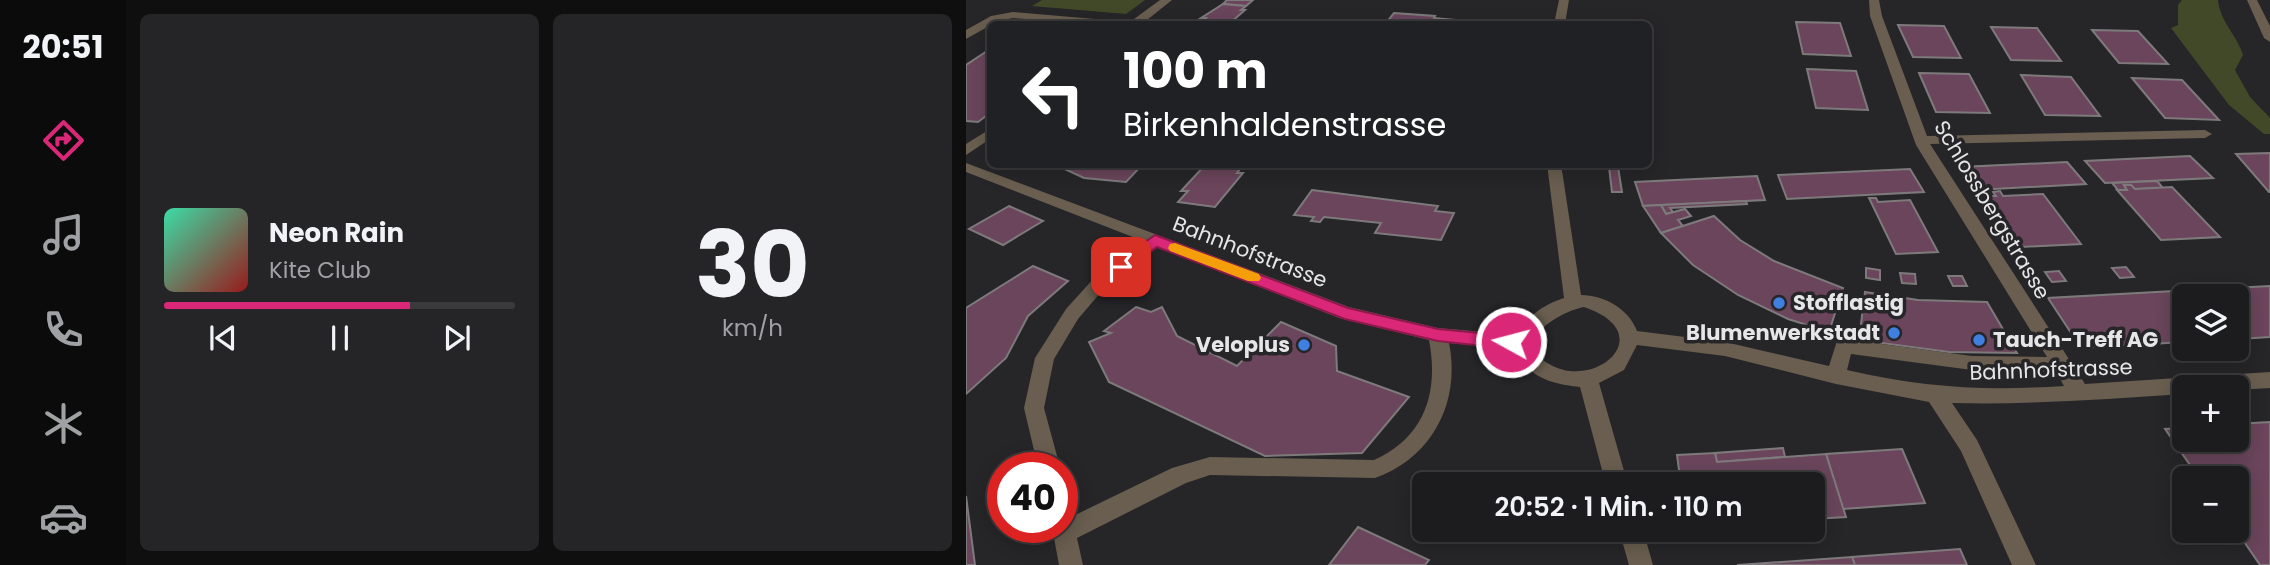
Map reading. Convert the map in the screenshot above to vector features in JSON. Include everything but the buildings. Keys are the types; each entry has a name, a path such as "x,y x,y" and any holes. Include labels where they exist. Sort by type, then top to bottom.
{"street":[{"path":"1139,21 1167,0"},
{"path":"1560,21 1564,0"},
{"name":"Schlossbergstrasse","path":"1874,0 1876,16 1921,140 2080,394"},
{"path":"2252,0 2270,38"},
{"path":"990,21 1013,15 1088,21"},
{"path":"966,35 987,23"},
{"path":"1921,140 2205,134"},
{"path":"966,151 987,135"},
{"path":"1555,168 1573,302"},
{"name":"Bahnhofstrasse","path":"971,173 1345,313 1438,335 1526,343"},
{"path":"1045,452 1034,408 1045,358 1072,314 1101,281 1155,240"},
{"path":"1573,302 1597,303 1616,313 1629,328 1631,337 1625,359 1615,368 1588,379 1572,379 1545,371 1535,363 1526,343 1528,333 1540,316 1561,304 1573,302"},
{"path":"1078,521 1180,475 1210,466 1375,468 1398,460 1418,441 1437,409 1444,376 1438,335"},
{"name":"Bahnhofstrasse","path":"1631,337 1725,349 1836,376 1935,395 2016,397 2270,380"},
{"name":"Bahnhofstrasse","path":"1836,376 1844,346 1895,355 1972,363 2062,365"},
{"path":"1588,379 1613,472"},
{"path":"1935,395 1969,446 2024,565"},
{"path":"1635,542 1642,565"},
{"path":"1067,543 1071,565"}],"green space":[{"path":"1042,0 1145,0 1126,14 1032,6"},
{"path":"2182,0 2218,0 2222,15 2243,55 2235,70 2250,97 2270,118 2270,134 2264,134 2229,105 2171,28 2178,25 2178,5"}],"slow traffic":[{"path":"1175,248 1253,278"}],"place":[{"name":"Stofflastig","path":"1779,303"},
{"name":"Blumenwerkstadt","path":"1894,333"},
{"name":"Tauch-Treff AG","path":"1979,340"},
{"name":"Veloplus","path":"1304,345"}],"route":[{"path":"1121,267 1155,240 1345,313 1438,335 1511,342"}]}
